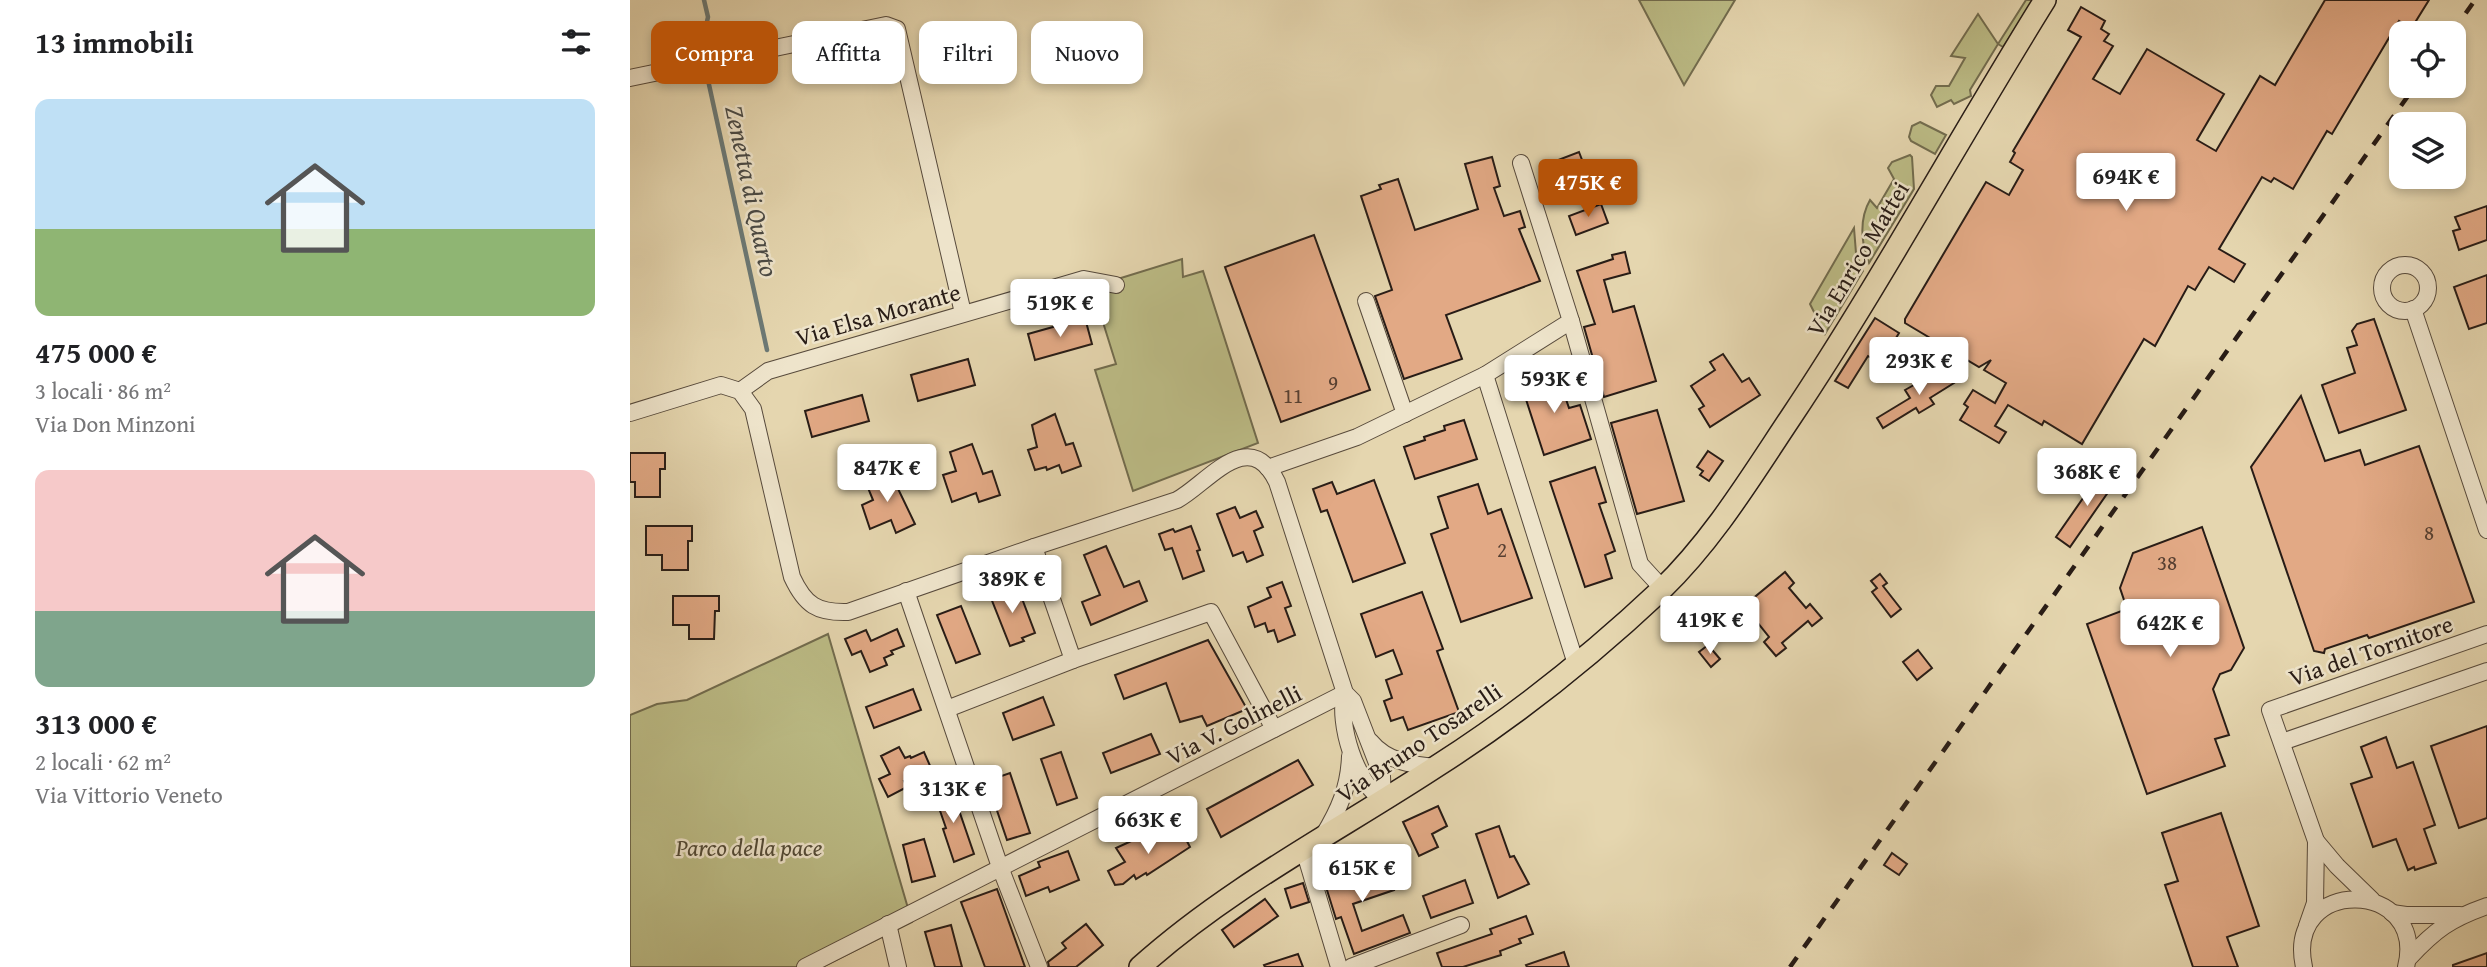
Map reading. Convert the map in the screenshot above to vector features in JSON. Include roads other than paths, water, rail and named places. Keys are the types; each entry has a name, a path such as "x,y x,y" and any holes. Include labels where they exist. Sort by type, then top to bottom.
{"main road":[{"name":"Via Enrico Mattei","path":"1707,538 1747,484 1818,376 2045,0"},
{"name":"Via Bruno Tosarelli","path":"1140,967 1160,959 1226,900 1480,738 1576,664 1662,588 1707,538"}],"street":[{"path":"630,78 886,25 897,29 963,313"},
{"path":"1521,163 1571,321 1640,564 1662,588"},
{"name":"Via Elsa Morante","path":"740,391 768,371 963,313 1084,279 1116,285"},
{"path":"1366,301 1405,414"},
{"path":"2413,309 2487,530"},
{"path":"1268,468 1357,438 1485,375 1571,321"},
{"path":"1485,375 1576,664"},
{"path":"630,413 721,384 740,391 753,409 792,577 799,592 826,613 848,612 1177,500 1196,488 1222,465 1237,459 1251,459 1268,468 1277,482 1345,693 1353,701 1382,776 1383,800"},
{"path":"1034,547 1073,660"},
{"path":"906,591 1000,867 1039,967"},
{"path":"947,709 1073,660 1211,612 1274,729"},
{"name":"Via del Tornitore","path":"2282,742 2270,710 2487,634"},
{"path":"2304,967 2301,956 2302,941 2315,903 2316,841 2282,742 2487,671"},
{"path":"1345,693 1342,702 1350,746 1367,787 1383,800"},
{"name":"Via V. Golinelli","path":"805,967 1345,693"},
{"path":"1368,737 1383,753 1395,760 1414,765 1437,766"},
{"path":"1339,967 1312,845 1342,801 1348,782 1350,746"},
{"path":"2316,841 2373,901 2392,912 2406,915 2460,915"},
{"path":"2307,926 2316,914 2343,899 2373,901"},
{"path":"2407,963 2432,933 2460,915 2487,906"},
{"path":"2392,912 2403,926 2408,942 2407,963"},
{"path":"888,924 898,967"},
{"path":"1351,967 1461,925"}],"waterway":[{"name":"Zenetta di Quarto","path":"704,0 708,17 701,48 767,350"}],"railway":[{"path":"2460,21 2475,0"},
{"path":"1790,967 2406,98"}],"park label":[{"name":"Parco della pace","path":"749,848"}]}
